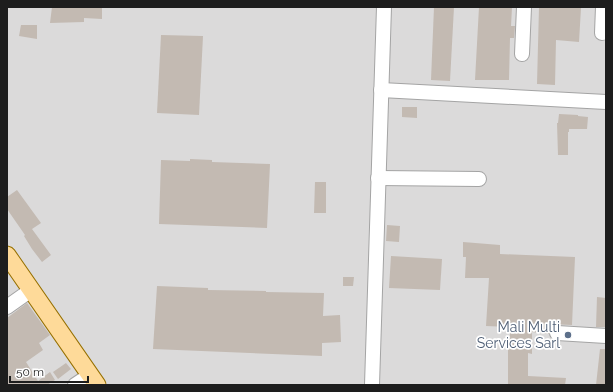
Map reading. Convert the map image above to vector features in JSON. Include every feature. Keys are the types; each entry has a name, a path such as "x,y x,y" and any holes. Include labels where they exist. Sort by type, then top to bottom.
{"main road":[{"path":"7,255 93,380"}],"street":[{"path":"372,385 384,7"},
{"path":"522,54 524,7"},
{"path":"602,33 603,7"},
{"path":"381,90 606,102"},
{"path":"378,178 478,179"},
{"path":"7,307 32,290"},
{"path":"557,332 606,336"},
{"path":"75,385 93,380"}],"shaded area":[{"path":"7,7 606,7 606,385 7,385"}],"building":[{"path":"52,7 102,7 102,19 84,18 84,22 50,23"},
{"path":"434,7 454,7 450,81 431,80"},
{"path":"479,7 512,7 511,26 515,26 514,38 510,38 509,80 475,80"},
{"path":"539,7 581,8 579,42 556,40 555,85 537,84"},
{"path":"21,25 37,25 37,39 19,36"},
{"path":"161,35 203,36 199,115 157,113"},
{"path":"402,107 417,107 417,118 402,117"},
{"path":"559,114 588,117 587,129 569,129 568,155 558,155 557,123"},
{"path":"190,159 212,160 212,162 270,164 267,228 159,224 161,160 190,161"},
{"path":"315,182 326,182 326,213 314,213"},
{"path":"17,190 41,223 32,229 51,255 42,262 7,209 7,197"},
{"path":"387,225 400,226 399,242 386,241"},
{"path":"463,242 500,245 500,254 575,257 572,325 550,324 549,334 532,332 532,354 528,353 528,376 566,378 565,385 508,385 508,349 511,327 486,326 489,278 465,278 466,257 463,257"},
{"path":"391,256 442,259 440,290 389,288"},
{"path":"343,277 354,277 353,286 343,286"},
{"path":"157,286 208,288 208,290 324,293 323,316 340,315 341,342 322,343 322,356 153,349"},
{"path":"597,297 606,298 606,327 596,327"},
{"path":"27,303 50,335 39,343 43,350 26,362 38,381 50,372 55,380 47,385 7,385 7,318"},
{"path":"600,349 606,349 606,385 596,385"},
{"path":"66,363 71,369 58,379 53,372"}],"place":[{"name":"Mali Multi Services Sarl","path":"568,335"}]}
